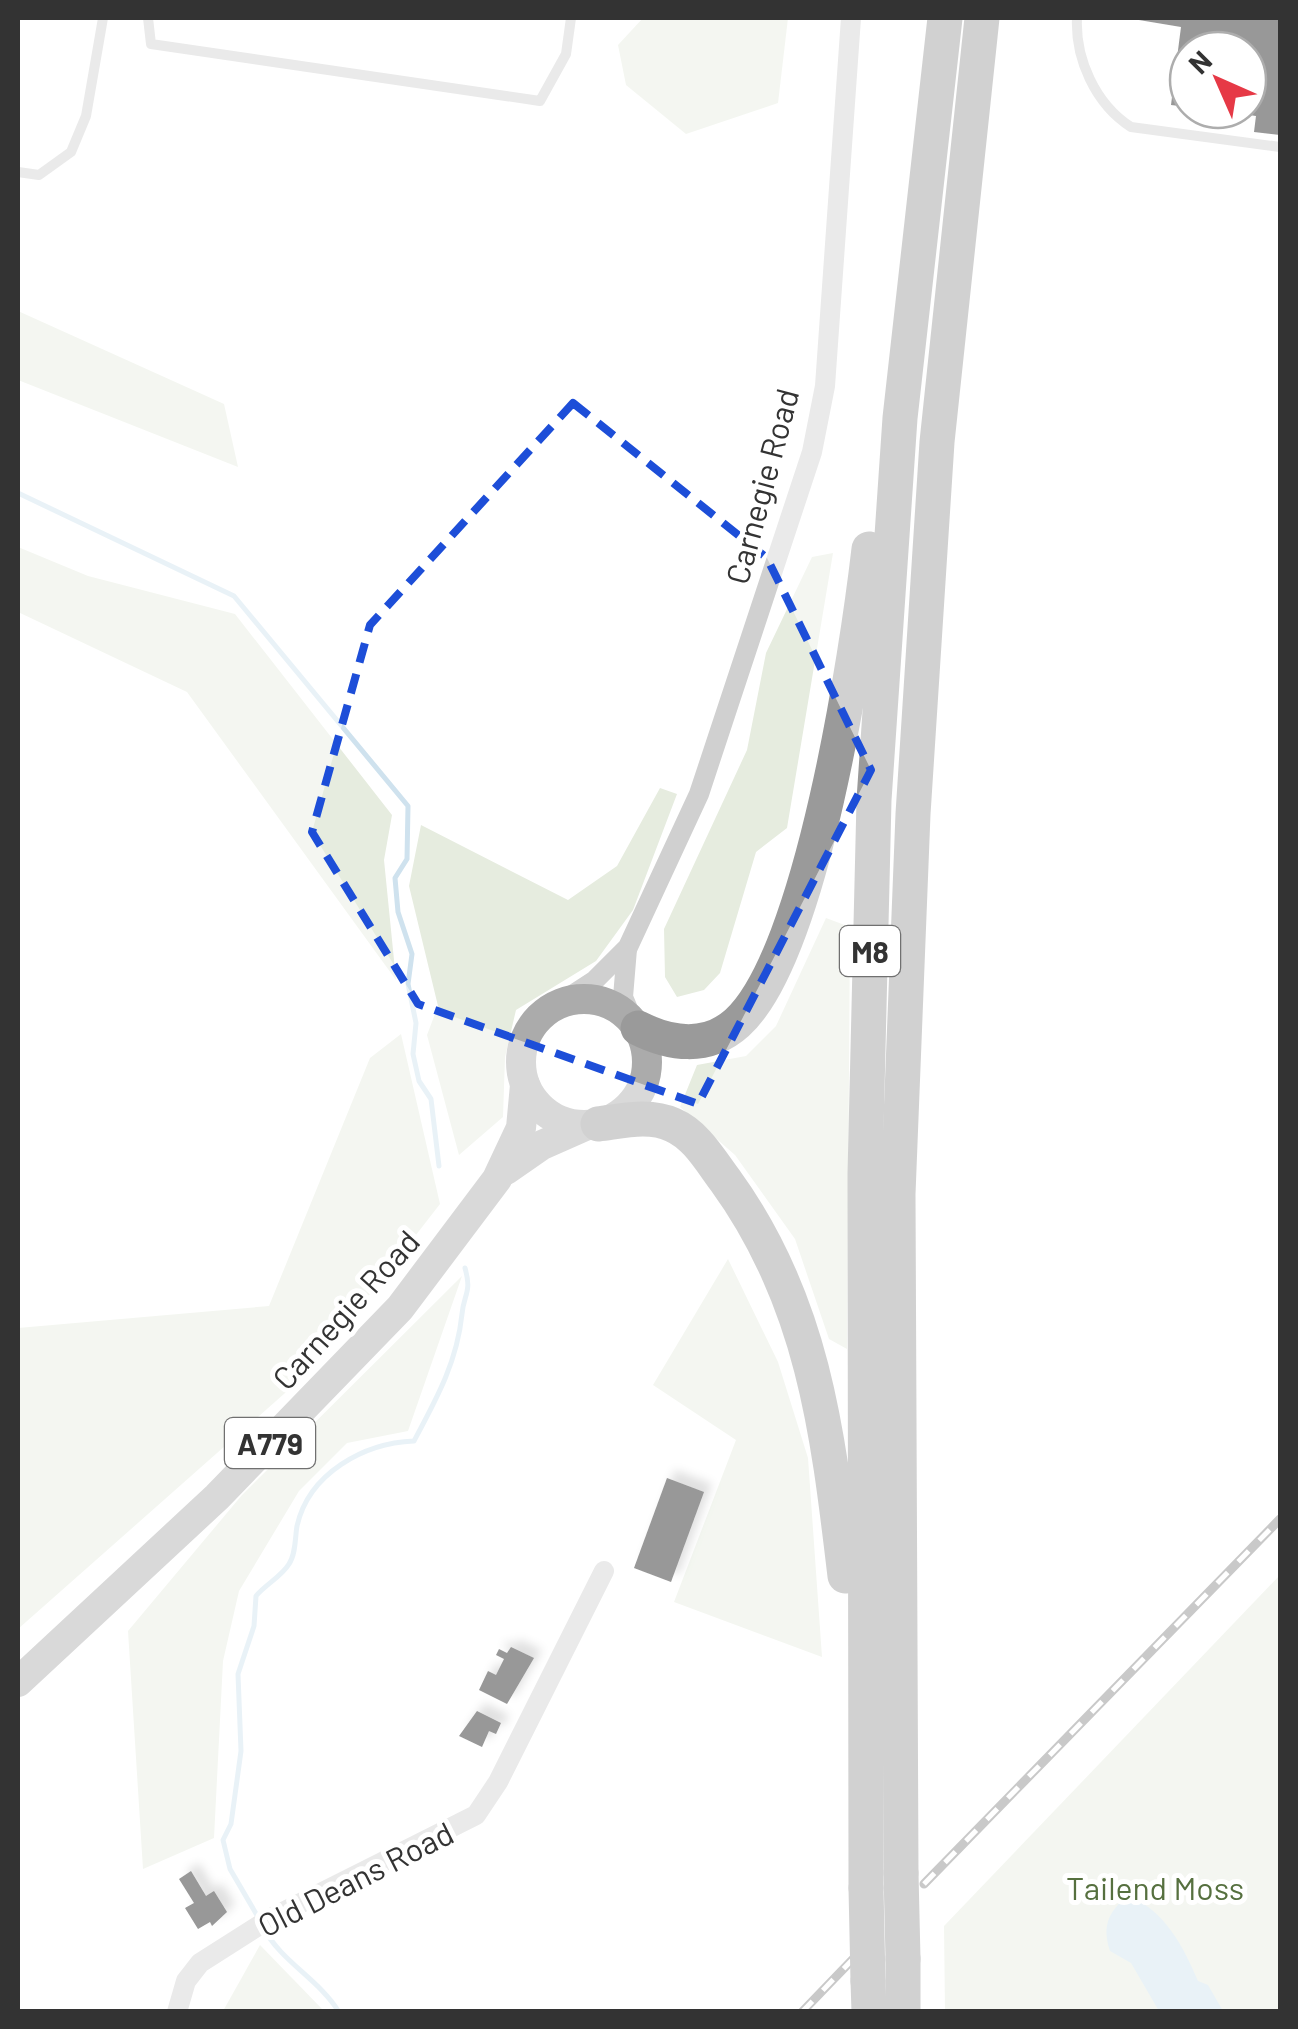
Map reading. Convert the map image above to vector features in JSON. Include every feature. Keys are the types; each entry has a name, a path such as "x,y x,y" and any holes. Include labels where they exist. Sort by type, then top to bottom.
{"highway":[{"path":"635,1025 662,1040 698,1042 737,1023 770,973 810,866 850,689 936,18"},
{"name":"M8","path":"868,1996 864,1731 865,1174 874,800 900,418 945,18"},
{"name":"M8","path":"902,2012 898,1194 913,814 937,442 982,18"},
{"name":"M8","path":"592,1125 653,1120 687,1134 736,1196 780,1274 816,1373 828,1438 864,1731"}],"main road":[{"path":"551,1009 586,999 620,1010 635,1025"},
{"name":"A779","path":"525,1084 521,1064 525,1042 535,1023 551,1009"},
{"name":"A779","path":"592,1125 624,1110 643,1086 648,1067 635,1025"},
{"path":"525,1084 542,1110 570,1124 592,1125"},
{"name":"Carnegie Road","path":"18,1682 202,1510 353,1360 412,1294 496,1179 521,1128 525,1084"},
{"name":"Carnegie Road","path":"496,1179 528,1153 592,1125"}],"street":[{"name":"Carnegie Road","path":"635,1025 623,997 628,947 699,794 812,452 824,386 851,18"},
{"name":"Carnegie Road","path":"551,1009 594,981 628,947"},
{"name":"Old Deans Road","path":"177,2012 186,1981 200,1963 262,1924 476,1814 498,1782 604,1572"}],"lane":[{"path":"18,172 39,175 70,152 86,116 103,18"},
{"path":"148,18 150,44 540,101 566,54 571,18"},
{"path":"1076,18 1076,48 1118,119 1154,131 1280,147"}],"highlighted area":[{"path":"573,403 767,558 871,770 698,1104 418,1004 312,832 370,625"}],"green space":[{"path":"643,18 788,18 778,103 686,134 626,85 618,45"},
{"path":"18,311 224,404 238,467 18,380"},
{"path":"18,547 88,576 235,614 392,815 384,860 396,980 187,692 18,612"},
{"path":"833,553 787,828 756,852 720,973 704,990 677,997 665,977 664,929 747,750 766,653 812,557"},
{"path":"660,788 677,794 633,910 596,961 516,1010 505,1057 503,1117 459,1155 427,1035 438,1006 409,886 421,825 568,900 617,866"},
{"path":"826,918 850,927 847,1349 829,1339 795,1239 735,1155 680,1107 697,1065 746,1056 776,1026"},
{"path":"401,1034 440,1204 311,1370 18,1629 18,1328 269,1306 370,1058"},
{"path":"728,1259 778,1362 808,1458 822,1657 674,1602 736,1440 653,1385"},
{"path":"462,1276 408,1431 347,1443 299,1491 239,1591 223,1661 214,1838 143,1869 128,1631 242,1495"},
{"name":"Tailend Moss","path":"1280,1575 1280,2011 945,2011 944,1926"},
{"path":"260,1945 324,2011 223,2011"}],"water":[{"path":"1127,1896 1162,1919 1198,1981 1208,1985 1223,2011 1159,2011 1131,1963 1110,1951 1108,1920"}],"building":[{"path":"1127,18 1280,18 1280,135 1254,132 1268,130 1268,30 1181,30 1181,27"},
{"path":"667,1478 704,1492 671,1582 634,1568"},
{"path":"511,1647 534,1658 507,1704 479,1690 488,1671 496,1675 504,1659 496,1655 499,1649 507,1653"},
{"path":"477,1711 501,1723 496,1734 489,1731 482,1747 459,1736"},
{"path":"191,1871 206,1896 214,1891 227,1912 212,1926 210,1922 198,1929 185,1908 194,1903 179,1879"}],"waterway":[{"path":"18,493 234,596 408,806 407,859 395,878 398,912 412,954 408,984 416,1023 413,1054 419,1081 431,1099 439,1166"},
{"path":"258,1917 230,1869 223,1840 231,1824 241,1751 238,1674 254,1626 256,1596 289,1564 303,1507 326,1476 358,1455 414,1441 456,1348 468,1288 465,1268"},
{"path":"263,1927 339,2012"}],"railway":[{"path":"924,1884 1280,1519"},
{"path":"802,2012 853,1959"}]}
